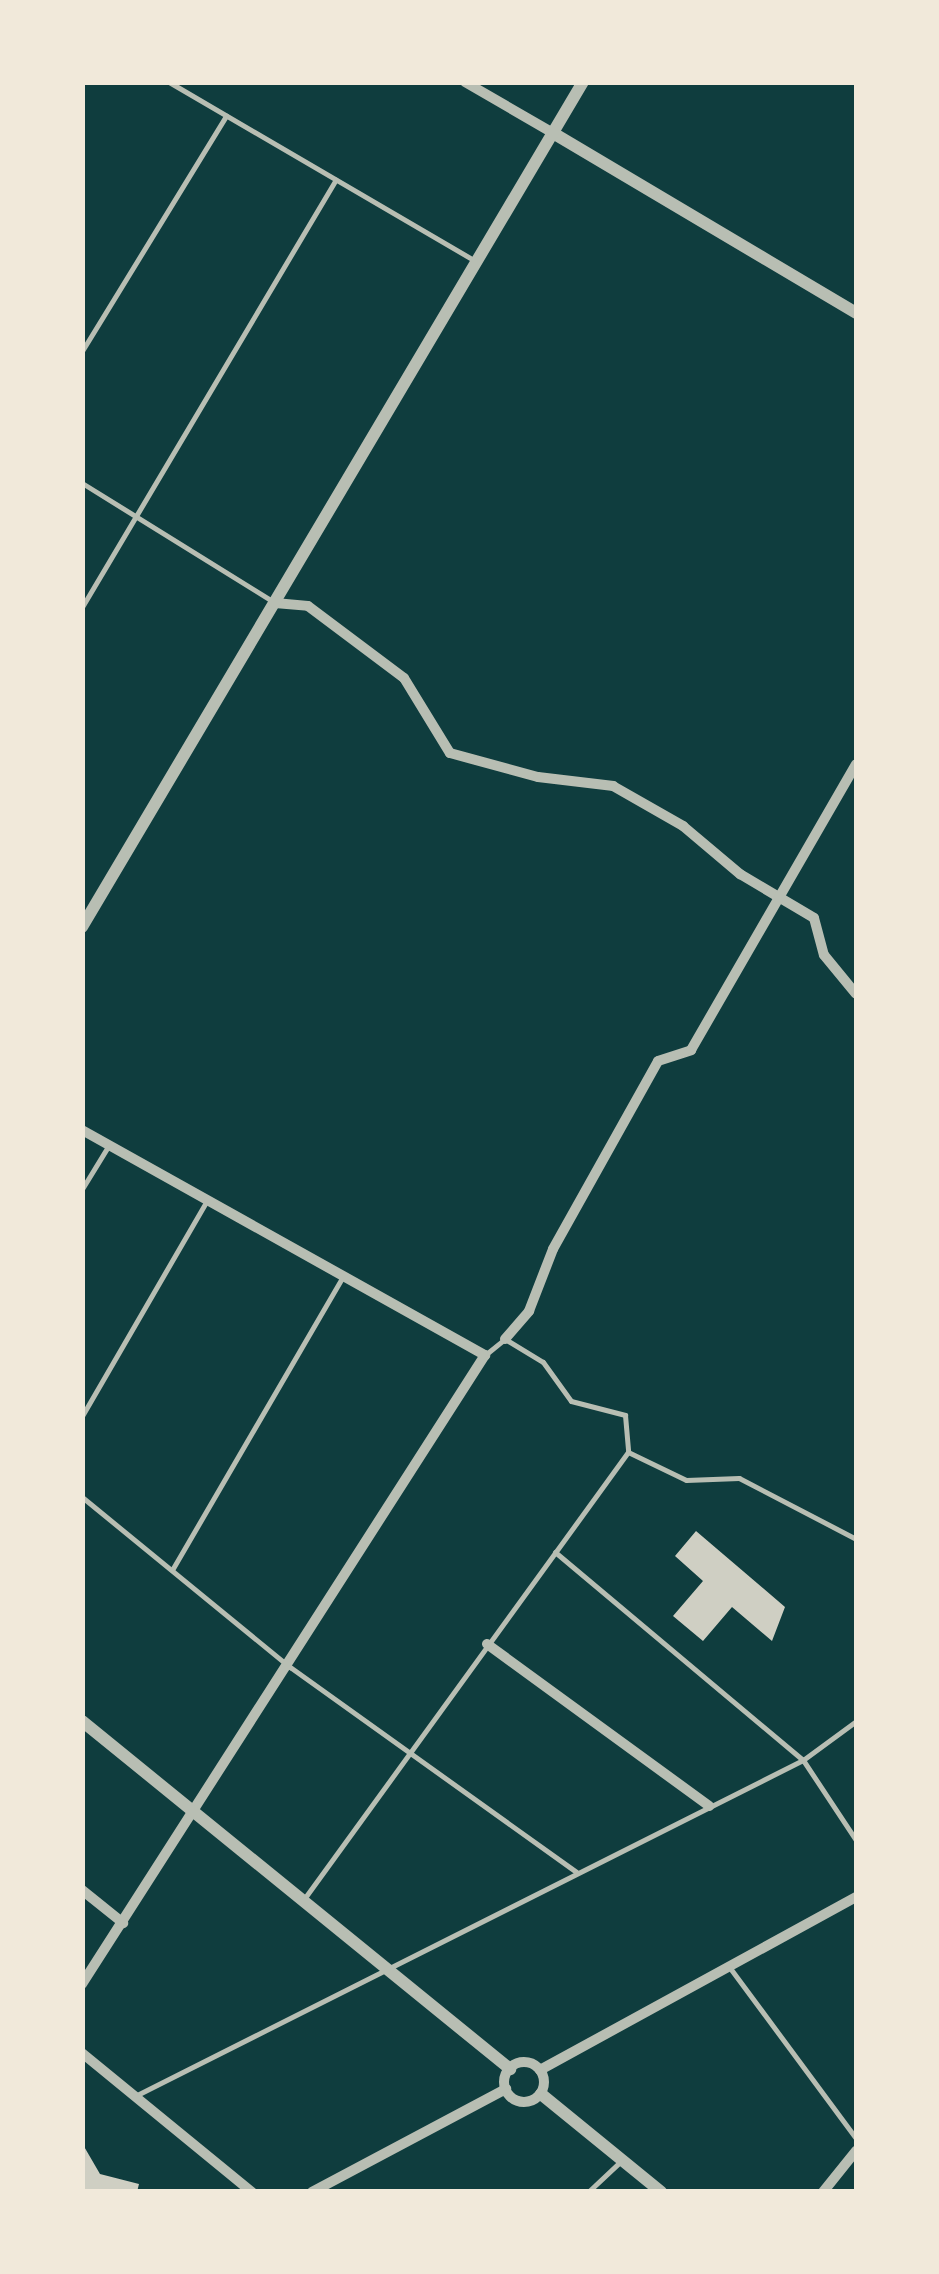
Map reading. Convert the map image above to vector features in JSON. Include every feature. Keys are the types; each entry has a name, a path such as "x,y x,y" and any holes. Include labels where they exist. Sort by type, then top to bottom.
{"street":[{"path":"465,82 856,313"},
{"path":"82,927 583,82"},
{"path":"274,602 308,606 404,678 450,753 538,776 613,786 814,918 824,955 856,994"},
{"path":"505,1340 529,1312 553,1250 658,1061 690,1050 856,764"},
{"path":"82,1130 485,1355 290,1666 82,1984"},
{"path":"487,1644 709,1806"},
{"path":"82,1722 510,2069"},
{"path":"82,1890 123,1923"},
{"path":"540,2070 856,1898"},
{"path":"82,2052 252,2192"},
{"path":"510,2069 524,2062 540,2070"},
{"path":"506,2089 510,2069"},
{"path":"540,2070 541,2094 661,2192"},
{"path":"506,2089 522,2102 541,2094"},
{"path":"312,2192 506,2089"},
{"path":"824,2192 856,2151"}],"lane":[{"path":"169,82 476,262"},
{"path":"82,351 226,116"},
{"path":"82,607 336,180"},
{"path":"82,483 274,602"},
{"path":"82,1189 109,1145"},
{"path":"82,1416 207,1200"},
{"path":"172,1570 344,1276"},
{"path":"302,1900 628,1452 625,1415 571,1401 543,1362 505,1340 485,1355"},
{"path":"628,1452 686,1480 739,1478 856,1539"},
{"path":"82,1497 290,1666 576,1872"},
{"path":"555,1552 802,1760 856,1840"},
{"path":"136,2096 384,1967 802,1760 856,1721"},
{"path":"728,1966 856,2138"},
{"path":"588,2192 622,2160"}],"building":[{"path":"696,1531 785,1607 772,1641 732,1607 703,1641 673,1616 703,1581 675,1556"},
{"path":"82,2143 100,2174 139,2184 137,2192 83,2192"}]}
